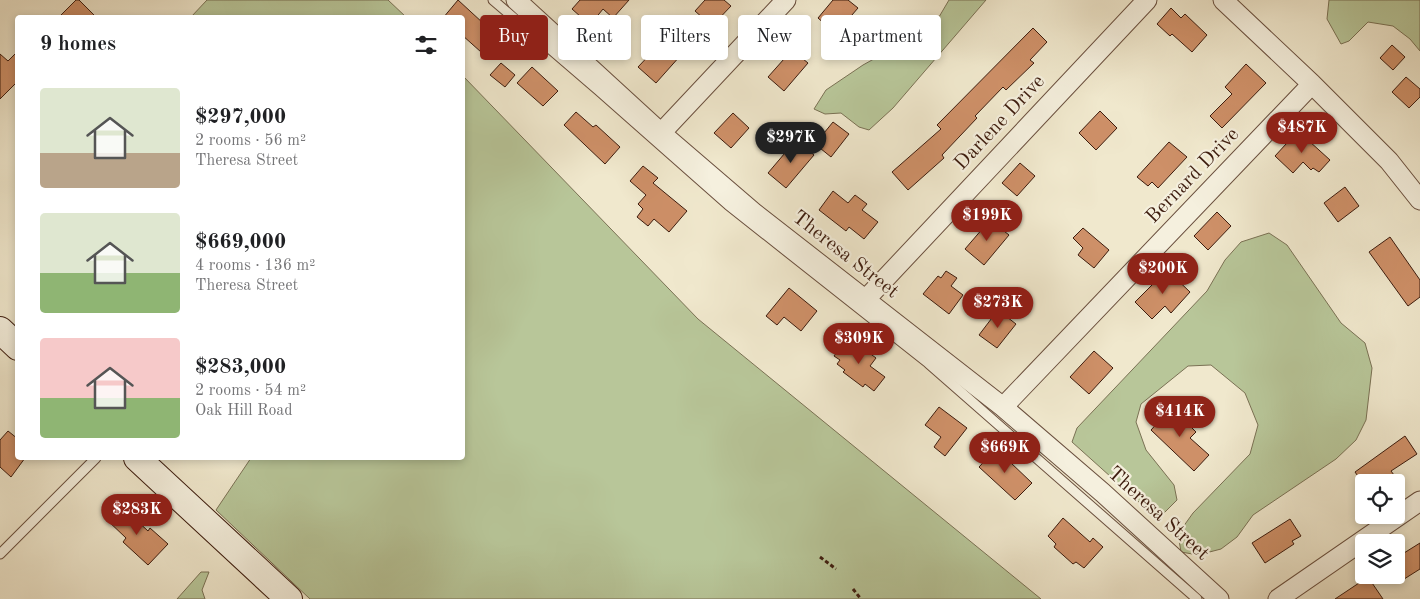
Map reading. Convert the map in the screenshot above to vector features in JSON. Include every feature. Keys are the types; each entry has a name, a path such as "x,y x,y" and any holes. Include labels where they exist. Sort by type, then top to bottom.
{"street":[{"path":"661,133 786,0"},
{"name":"Darlene Drive","path":"866,299 1147,0"},
{"path":"1223,0 1389,160 1420,200"},
{"name":"Theresa Street","path":"528,4 661,133 753,212 1002,407 1103,493 1219,599"},
{"name":"Bernard Drive","path":"1002,407 1312,84"},
{"path":"0,330 15,344"},
{"path":"139,460 289,599"},
{"path":"1278,599 1420,500"}],"lane":[{"path":"493,0 598,90 728,206 928,363 1197,599"},
{"path":"0,554 94,460"}],"path":[{"path":"820,557 836,569"},
{"path":"853,588 861,599"}],"green space":[{"path":"207,0 388,0 404,15 193,15"},
{"path":"949,0 986,0 941,52 940,15"},
{"path":"1329,0 1420,0 1420,51 1410,39 1393,26 1368,22 1349,41 1341,44 1327,19"},
{"path":"872,60 934,60 893,108 869,130 859,127 841,113 825,114 814,109 826,90"},
{"path":"465,78 698,319 1041,599 310,599 216,510 250,460 465,460"},
{"path":"1269,233 1287,245 1341,323 1365,343 1372,368 1366,420 1356,440 1336,459 1253,515 1237,537 1221,549 1198,555 1181,552 1178,534 1193,513 1250,454 1258,425 1245,393 1211,365 1188,366 1141,404 1136,422 1146,450 1174,485 1177,500 1164,513 1150,512 1072,442 1077,428 1207,291 1225,260 1241,242"},
{"path":"201,572 209,572 202,590 205,599 177,599"}],"building":[{"path":"76,0 79,0 94,15 61,15"},
{"path":"458,0 480,20 480,51 465,38 465,15 446,15"},
{"path":"580,0 629,0 616,15 610,15 603,9 598,15 579,15 572,9"},
{"path":"705,0 724,0 731,6 722,15 700,15 695,11"},
{"path":"833,0 848,0 858,8 852,15 821,15 821,21 818,18"},
{"path":"1171,8 1181,18 1185,14 1207,35 1192,52 1172,34 1170,36 1157,24"},
{"path":"1033,28 1047,42 1030,60 1034,63 1006,90 1003,87 942,155 944,158 908,190 892,172 941,129 937,125"},
{"path":"1392,45 1405,57 1393,70 1380,58"},
{"path":"0,54 8,61 15,54 15,84 0,99"},
{"path":"645,60 677,60 656,83 638,67"},
{"path":"783,60 804,60 808,63 784,91 768,77"},
{"path":"501,63 515,75 505,87 490,75"},
{"path":"1246,64 1266,83 1222,128 1210,116 1232,94 1225,87"},
{"path":"532,67 558,91 543,106 517,83"},
{"path":"1406,77 1420,89 1420,97 1409,108 1392,92"},
{"path":"1100,111 1117,128 1096,150 1079,133"},
{"path":"576,112 593,127 596,125 620,147 605,164 564,125"},
{"path":"733,113 749,128 731,148 714,133"},
{"path":"833,122 849,134 831,157 815,144"},
{"path":"1298,131 1330,160 1319,172 1313,168 1311,170 1303,162 1293,173 1275,156"},
{"path":"796,140 814,155 786,188 768,173"},
{"path":"1169,142 1187,157 1158,188 1152,182 1148,186 1137,177"},
{"path":"1020,163 1035,176 1017,196 1002,183"},
{"path":"643,166 658,178 653,183 687,211 669,232 654,219 648,226 637,217 643,209 638,204 646,195 630,181"},
{"path":"1345,187 1359,206 1338,222 1324,203"},
{"path":"833,191 848,203 855,195 867,204 862,210 878,222 864,239 849,227 846,231 819,210"},
{"path":"1217,212 1231,226 1208,250 1194,236"},
{"path":"990,220 1009,235 984,265 965,249"},
{"path":"1083,228 1109,250 1094,268 1078,255 1083,248 1073,238"},
{"path":"1390,237 1420,280 1420,297 1408,306 1369,252"},
{"path":"1167,270 1190,292 1171,313 1165,306 1152,319 1135,302"},
{"path":"946,271 957,278 951,286 963,295 949,314 923,294 938,276 941,278"},
{"path":"789,288 817,311 801,331 784,317 777,325 766,316"},
{"path":"998,310 1016,324 997,348 979,335"},
{"path":"848,337 876,358 870,366 885,377 874,391 865,384 863,387 843,372 845,370 837,364 840,360 834,356"},
{"path":"1094,351 1113,368 1089,394 1070,377"},
{"path":"1173,406 1185,417 1183,419 1196,432 1190,438 1209,455 1194,471 1151,430"},
{"path":"939,407 967,428 945,456 934,447 941,437 925,425"},
{"path":"8,431 15,437 15,460 24,460 11,477 0,467 0,440"},
{"path":"1405,436 1417,454 1391,471 1393,474 1356,474 1355,472"},
{"path":"998,447 1011,460 1010,462 1032,483 1015,500 979,467"},
{"path":"120,505 148,531 150,528 168,544 148,565 123,542 126,538 106,519"},
{"path":"1063,518 1090,542 1093,538 1103,547 1084,568 1076,562 1073,564 1054,547 1056,544 1048,536"},
{"path":"1290,519 1301,536 1292,541 1294,544 1265,563 1252,543"},
{"path":"1420,543 1420,569 1405,578 1405,552"},
{"path":"1358,584 1373,584 1383,599 1335,599"}]}
